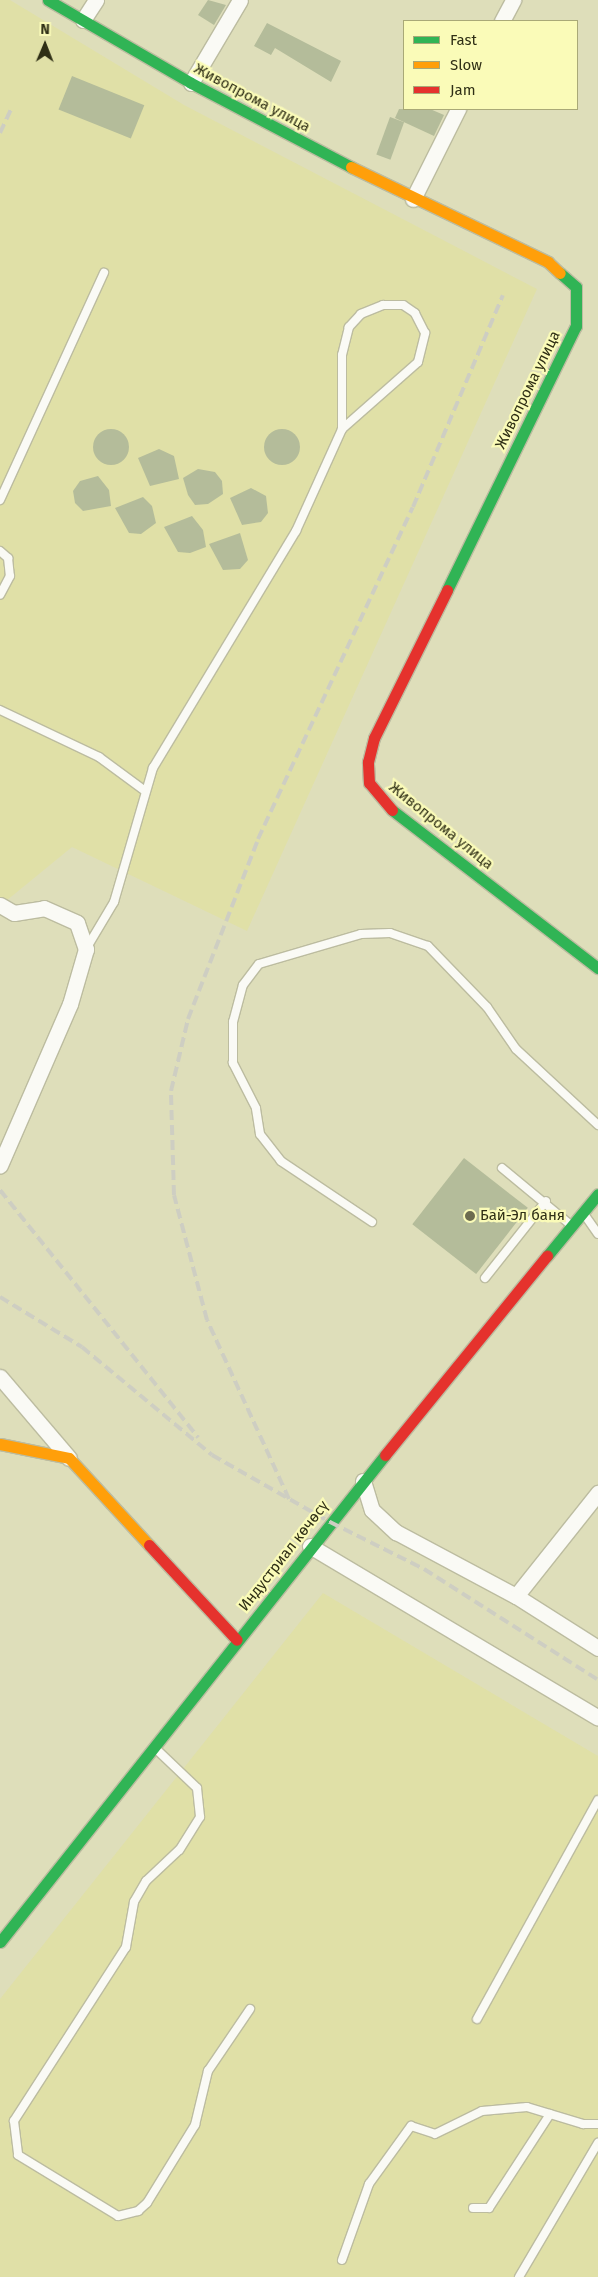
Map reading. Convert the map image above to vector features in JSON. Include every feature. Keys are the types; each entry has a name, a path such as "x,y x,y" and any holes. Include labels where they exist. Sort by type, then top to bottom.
{"street":[{"name":"Живопрома улица","path":"48,0 191,83 413,199 548,262 576,287 579,304 576,326 374,738 368,762 369,783 380,800 598,968"},
{"path":"83,20 96,0"},
{"path":"191,83 240,0"},
{"path":"503,20 513,0"},
{"path":"413,199 458,110"},
{"path":"0,906 14,913 44,908 77,923 86,949 70,1004 0,1165"},
{"name":"Индустриал көчөсү","path":"0,1942 310,1546 598,1194"},
{"path":"0,1377 69,1458 237,1640"},
{"path":"0,1444 69,1458"},
{"path":"363,1481 372,1510 396,1532 516,1596 598,1648"},
{"path":"516,1596 598,1494"},
{"path":"310,1546 598,1718"}],"lane":[{"path":"0,500 104,273"},
{"path":"86,949 114,902 141,823 144,790 206,674 296,531 342,429 342,355 349,328 361,314 383,305 403,305 415,313 425,333 418,362 342,429"},
{"path":"0,552 8,558 10,576 0,595"},
{"path":"0,710 99,757 144,790"},
{"path":"372,1222 281,1161 260,1134 256,1108 233,1063 233,1022 243,985 259,964 361,934 390,933 428,946 487,1007 516,1049 598,1125"},
{"path":"502,1168 546,1201 572,1226"},
{"path":"485,1278 546,1201"},
{"path":"583,1213 598,1234"},
{"path":"154,1746 197,1788 200,1817 179,1850 146,1881 134,1902 126,1947 14,2121 18,2155 118,2216 138,2211 147,2203 195,2125 208,2071 250,2009"},
{"path":"477,2020 598,1800"},
{"path":"342,2260 368,2184 412,2126 434,2134 482,2111 527,2107 598,2124"},
{"path":"473,2208 489,2208 550,2114"},
{"path":"519,2277 598,2143"}],"shaded area":[{"path":"0,0 10,0 184,105 537,289 247,931 72,847 6,901 0,897"},
{"path":"323,1593 598,1756 598,2277 0,2277 0,1999"}],"building":[{"path":"208,0 226,5 214,25 198,15"},
{"path":"267,23 341,61 331,82 275,48 271,55 254,46"},
{"path":"72,76 144,105 131,139 59,109"},
{"path":"399,109 432,110 444,115 434,136 395,118"},
{"path":"390,117 404,122 390,160 376,155"},
{"path":"111,429 118,430 124,434 128,440 128,454 124,460 118,464 111,465 104,464 98,460 94,454 93,447 94,440 98,434 104,430"},
{"path":"282,429 289,430 295,434 299,440 299,454 295,460 289,464 282,465 275,464 269,460 265,454 264,447 265,440 269,434 275,430"},
{"path":"159,449 174,456 179,479 150,486 138,458"},
{"path":"198,469 215,472 222,481 223,494 208,504 195,505 188,495 183,478"},
{"path":"98,476 109,490 111,506 83,511 75,503 73,491 80,481"},
{"path":"251,488 266,496 268,513 261,522 242,525 230,498"},
{"path":"143,497 152,506 156,523 141,534 129,533 115,508"},
{"path":"192,516 203,530 206,547 190,553 178,552 164,527"},
{"path":"240,533 248,560 240,569 223,570 209,544"},
{"name":"Бай-Эл баня","path":"464,1158 528,1208 476,1274 412,1224"}],"railway":[{"path":"0,133 11,109"},
{"path":"289,1499 207,1320 174,1195 171,1091 188,1019 258,839 413,507 503,295"},
{"path":"0,1190 198,1437"},
{"path":"0,1297 82,1347 212,1455 330,1522 424,1569 598,1680"}],"traffic: fast":[{"path":"48,0 191,83 351,167"},
{"path":"447,590 576,326 576,287 560,273"},
{"path":"392,810 598,968"},
{"path":"547,1256 598,1194"},
{"path":"0,1942 385,1455"}],"traffic: slow":[{"path":"351,167 548,262 560,273"},
{"path":"0,1444 69,1458 149,1545"}],"traffic: jam":[{"path":"392,810 369,783 368,762 374,738 447,590"},
{"path":"385,1455 547,1256"},
{"path":"149,1545 237,1640"}],"place":[{"name":"Бай-Эл баня","path":"470,1216"}]}
